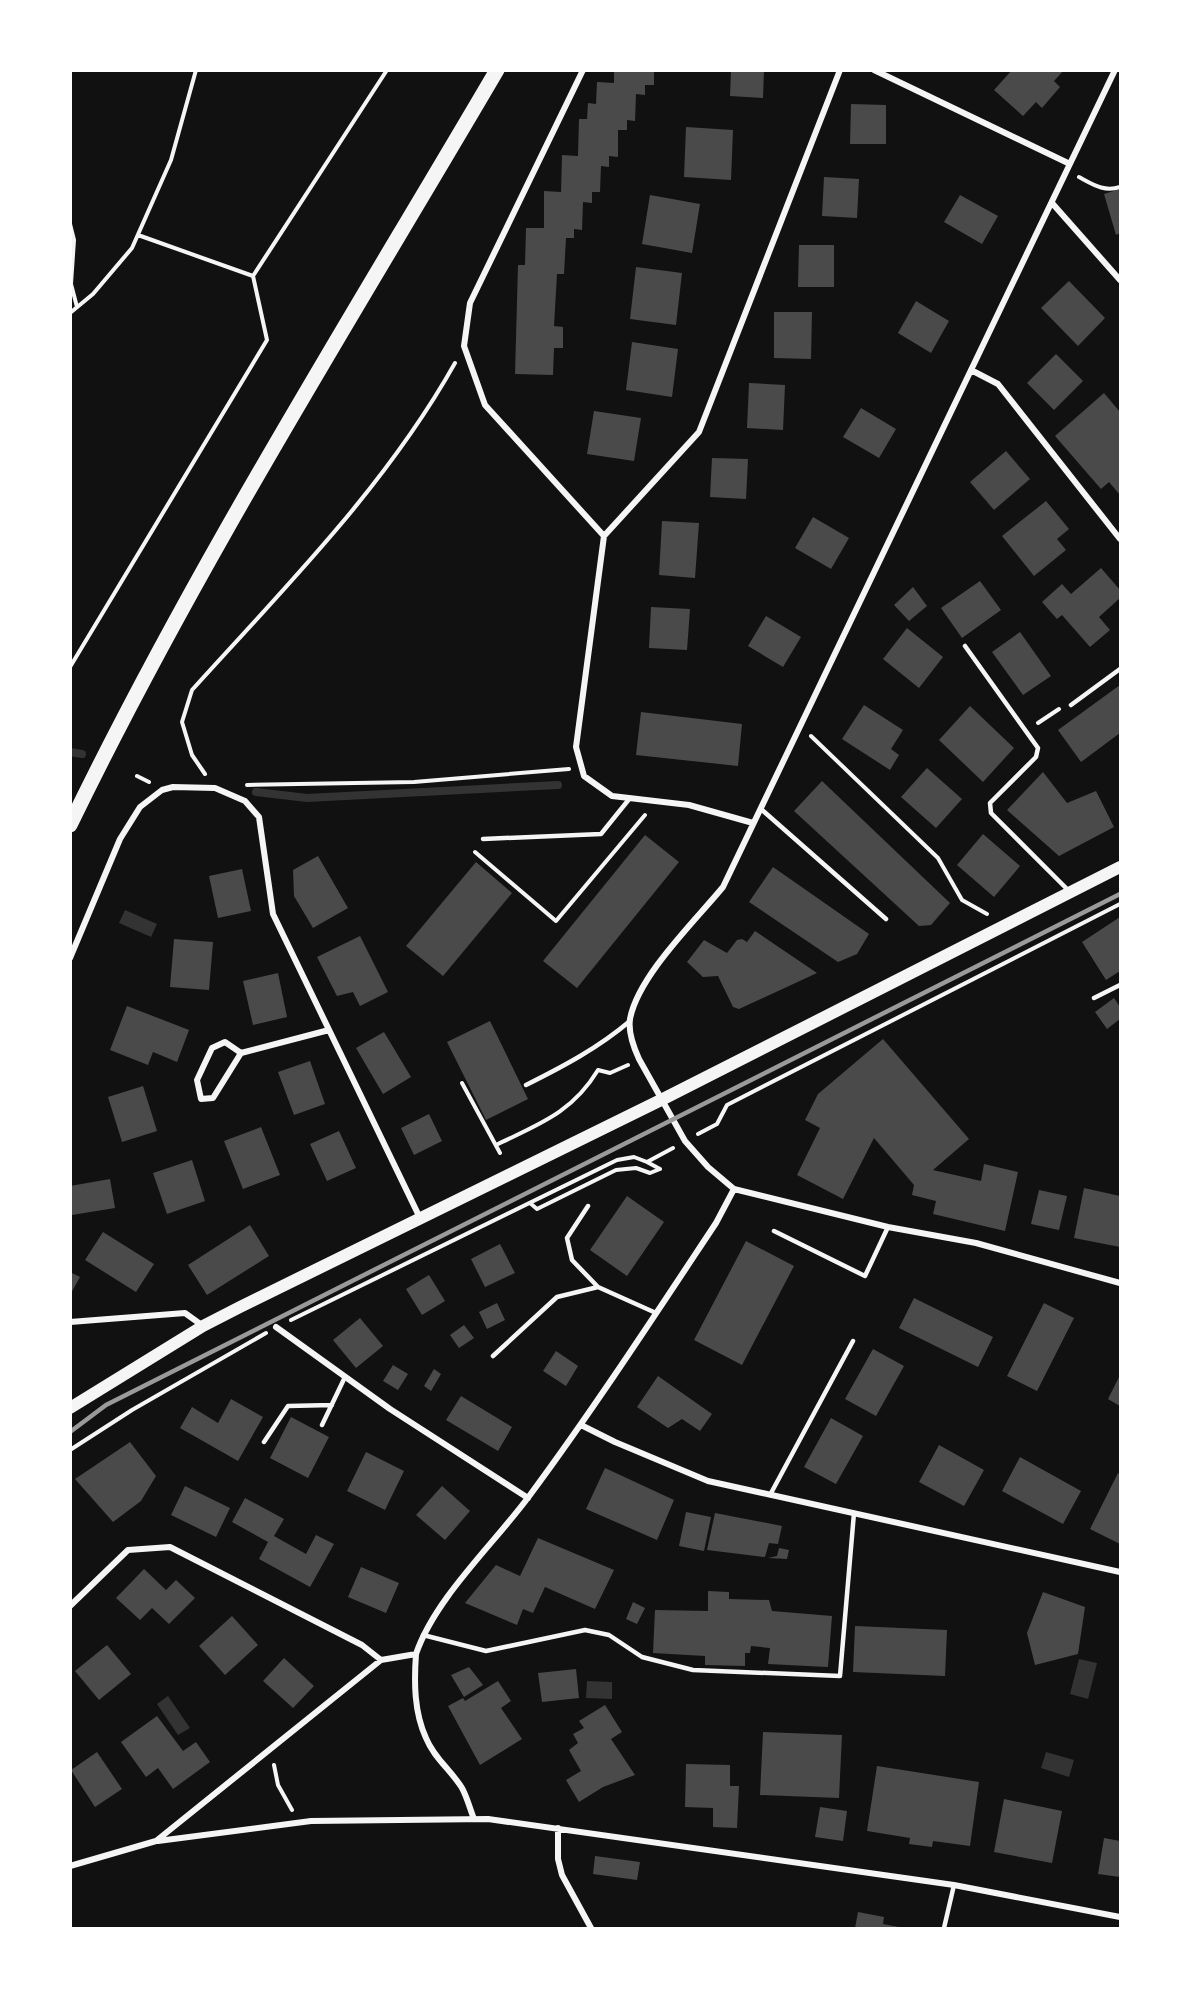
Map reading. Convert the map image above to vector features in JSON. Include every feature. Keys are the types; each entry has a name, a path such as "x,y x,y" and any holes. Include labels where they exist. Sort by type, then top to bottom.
{"main road":[{"path":"70,825 128,710 210,561 497,70"},
{"path":"70,1408 203,1326 663,1099 1120,867"}],"street":[{"path":"583,70 470,303 464,346 485,405 604,536"},
{"path":"753,824 689,804 612,796 584,776 576,747 604,536 699,432 840,70"},
{"path":"1115,70 723,887 648,978 637,998 630,1021 633,1046 685,1141 708,1167 734,1189 888,1227 976,1243 1120,1283"},
{"path":"879,71 1070,164"},
{"path":"1052,203 1120,280"},
{"path":"971,370 998,384 1120,539"},
{"path":"70,958 120,839 140,807 162,790 173,787 215,788 245,801 259,817 273,914 420,1219"},
{"path":"241,1053 225,1042 212,1048 197,1080 201,1099 213,1098 241,1053 329,1030"},
{"path":"474,1818 462,1788 442,1765 426,1738 418,1712 414,1682 416,1654 423,1635 432,1618 528,1498 581,1425 716,1223 734,1189"},
{"path":"70,1322 184,1312 203,1326"},
{"path":"276,1328 345,1377 528,1498"},
{"path":"581,1425 708,1481 1120,1572"},
{"path":"70,1606 128,1550 170,1547 362,1645 381,1660"},
{"path":"156,1841 381,1660 416,1654"},
{"path":"70,1866 156,1841 311,1821 474,1818 954,1885 1120,1917"},
{"path":"558,1828 558,1859 562,1875 591,1929"}],"lane":[{"path":"965,646 1038,748 1036,757 990,803 991,813 1070,892"},
{"path":"1071,705 1120,669"},
{"path":"483,839 601,834 630,798"},
{"path":"761,809 886,919"},
{"path":"1094,998 1120,985"},
{"path":"526,1085 603,1044 630,1021"},
{"path":"588,1206 567,1239 572,1260 598,1287 656,1313"},
{"path":"774,1231 865,1276 888,1227"},
{"path":"493,1356 557,1297 598,1287"},
{"path":"770,1495 853,1341"},
{"path":"322,1425 345,1377"},
{"path":"264,1442 288,1406 332,1405"},
{"path":"423,1635 486,1651 585,1630 609,1635 642,1657 693,1670 840,1676 854,1513"},
{"path":"944,1929 954,1885"}],"path":[{"path":"70,313 93,294 132,248 171,160 196,70"},
{"path":"70,667 267,340 253,276 387,70"},
{"path":"1084,180 1104,189 1120,187"},
{"path":"70,224 74,240 71,284 77,307"},
{"path":"138,235 253,276"},
{"path":"464,346 431,405 362,501 192,690 182,722 192,755 215,788 269,783 414,782 580,768"},
{"path":"1026,731 1068,702 1071,705"},
{"path":"800,726 939,858 962,900 989,914 1000,927"},
{"path":"483,839 474,851 556,921 657,801"},
{"path":"646,1162 717,1124 727,1105 1120,904"},
{"path":"496,1145 544,1123 579,1098 598,1070 610,1073 639,1059"},
{"path":"462,1083 500,1153"},
{"path":"70,1450 132,1410 276,1328 530,1203 625,1157 634,1157 660,1169 650,1173 626,1167 576,1188 537,1209 530,1203"},
{"path":"270,1750 278,1776 278,1785 283,1790 287,1802"}],"shaded area":[{"path":"125,910 157,924 151,937 119,923"},
{"path":"1079,1659 1097,1663 1088,1699 1070,1694"},
{"path":"587,1681 612,1682 612,1699 586,1698"},
{"path":"168,1696 190,1728 178,1735 157,1704"},
{"path":"1046,1752 1074,1760 1069,1777 1041,1768"}],"building":[{"path":"614,70 654,70 654,85 645,85 645,95 636,94 635,121 627,120 627,130 618,130 618,157 609,156 609,167 601,166 600,192 592,192 592,203 583,202 582,230 574,229 574,238 566,238 564,274 557,274 554,326 563,327 563,348 554,348 553,375 515,374 518,265 525,265 526,228 544,228 544,191 561,192 562,155 578,156 579,119 587,119 588,103 596,104 597,82 614,83"},
{"path":"731,70 764,70 763,98 730,96"},
{"path":"1012,70 1064,70 1054,81 1060,87 1042,108 1036,102 1023,116 994,90"},
{"path":"851,104 886,105 886,144 850,144"},
{"path":"686,127 733,130 731,180 684,177"},
{"path":"824,177 859,179 857,218 822,216"},
{"path":"1120,189 1120,233 1116,235 1104,194"},
{"path":"650,195 700,204 692,253 642,244"},
{"path":"960,195 998,216 982,244 944,222"},
{"path":"799,245 834,245 834,287 798,287"},
{"path":"636,267 682,273 676,325 630,319"},
{"path":"1069,281 1105,318 1078,346 1041,308"},
{"path":"916,301 949,321 931,353 898,333"},
{"path":"774,312 812,312 811,359 774,358"},
{"path":"632,342 678,349 672,397 626,390"},
{"path":"1056,354 1083,381 1054,410 1027,383"},
{"path":"749,383 785,385 783,430 747,428"},
{"path":"1104,393 1120,412 1120,495 1109,482 1101,489 1055,436"},
{"path":"861,408 896,429 879,458 843,437"},
{"path":"594,411 641,418 634,461 587,454"},
{"path":"1006,451 1030,479 994,510 970,482"},
{"path":"712,458 748,459 746,499 710,497"},
{"path":"1046,501 1069,529 1057,539 1066,550 1034,576 1002,536"},
{"path":"813,517 849,538 831,569 795,548"},
{"path":"662,521 699,523 695,578 659,575"},
{"path":"1101,568 1120,590 1120,598 1099,617 1110,630 1090,647 1062,615 1057,619 1042,602 1062,584 1071,594"},
{"path":"980,581 1001,610 962,638 941,608"},
{"path":"913,587 927,606 909,621 894,605"},
{"path":"651,607 690,609 687,650 649,648"},
{"path":"766,616 801,637 783,667 748,646"},
{"path":"907,628 943,657 919,688 883,659"},
{"path":"1020,632 1051,676 1023,695 992,652"},
{"path":"1120,685 1120,733 1081,762 1058,730"},
{"path":"864,705 903,730 891,749 899,755 890,770 842,739"},
{"path":"970,706 1014,748 983,782 939,740"},
{"path":"641,712 742,724 738,766 636,755"},
{"path":"927,768 962,799 936,828 901,797"},
{"path":"1043,772 1067,803 1096,791 1114,827 1059,856 1007,810"},
{"path":"822,781 950,903 931,925 919,926 794,811"},
{"path":"983,834 1020,866 994,897 957,865"},
{"path":"645,835 679,862 577,988 543,961"},
{"path":"318,856 348,908 313,928 294,896 293,870"},
{"path":"476,862 512,893 443,976 406,946"},
{"path":"773,867 869,934 857,954 838,962 749,902"},
{"path":"242,869 251,911 218,918 209,876"},
{"path":"1120,917 1120,971 1106,980 1082,942"},
{"path":"755,931 817,973 739,1009 733,1007 718,976 703,977 687,962 704,940 727,953 737,940 742,939 747,942"},
{"path":"360,936 388,992 360,1006 353,992 337,996 317,957"},
{"path":"174,939 213,942 209,990 170,987"},
{"path":"278,973 287,1017 253,1025 243,981"},
{"path":"1114,998 1120,1007 1120,1019 1107,1029 1095,1012"},
{"path":"127,1006 189,1030 177,1062 153,1052 148,1065 110,1050"},
{"path":"490,1021 528,1099 486,1120 447,1042"},
{"path":"384,1032 411,1077 383,1094 356,1048"},
{"path":"883,1039 969,1139 933,1170 981,1181 984,1164 1018,1172 1005,1231 933,1214 936,1201 912,1195 914,1185 874,1138 843,1199 797,1175 820,1128 805,1120 818,1094"},
{"path":"310,1061 325,1104 294,1115 278,1072"},
{"path":"143,1086 157,1131 122,1142 108,1097"},
{"path":"429,1114 442,1141 414,1155 401,1128"},
{"path":"261,1127 280,1175 243,1189 224,1141"},
{"path":"339,1131 356,1168 327,1181 310,1144"},
{"path":"192,1160 205,1201 167,1214 153,1173"},
{"path":"110,1179 115,1208 72,1215 70,1186"},
{"path":"1084,1188 1120,1196 1120,1247 1074,1238"},
{"path":"1039,1190 1067,1196 1059,1230 1031,1224"},
{"path":"627,1196 664,1222 627,1276 590,1250"},
{"path":"250,1225 269,1256 207,1295 188,1265"},
{"path":"103,1232 154,1264 136,1292 85,1260"},
{"path":"746,1241 794,1266 742,1365 694,1340"},
{"path":"500,1244 515,1273 485,1287 471,1259"},
{"path":"70,1272 80,1277 70,1295"},
{"path":"429,1275 445,1301 422,1315 406,1289"},
{"path":"914,1298 993,1337 978,1367 899,1328"},
{"path":"497,1303 505,1320 487,1329 479,1312"},
{"path":"1044,1303 1074,1318 1037,1391 1007,1376"},
{"path":"360,1318 383,1346 356,1368 333,1340"},
{"path":"464,1325 474,1338 459,1348 450,1335"},
{"path":"873,1349 904,1366 876,1416 845,1399"},
{"path":"556,1351 578,1366 566,1386 543,1371"},
{"path":"393,1365 408,1374 398,1390 383,1381"},
{"path":"434,1369 441,1374 431,1391 424,1386"},
{"path":"1120,1375 1120,1406 1108,1399"},
{"path":"658,1376 712,1414 700,1431 682,1419 668,1428 637,1407"},
{"path":"461,1396 512,1427 498,1451 446,1420"},
{"path":"231,1399 263,1417 238,1461 180,1428 192,1407 218,1423"},
{"path":"291,1417 329,1437 308,1478 270,1458"},
{"path":"831,1418 863,1436 836,1484 804,1467"},
{"path":"130,1442 156,1476 141,1501 113,1522 75,1479"},
{"path":"939,1445 984,1470 964,1506 919,1482"},
{"path":"366,1452 404,1471 385,1510 347,1491"},
{"path":"1020,1457 1081,1491 1063,1524 1002,1491"},
{"path":"605,1468 674,1500 657,1540 586,1509"},
{"path":"1118,1473 1120,1475 1120,1544 1090,1529"},
{"path":"185,1486 230,1508 216,1537 171,1515"},
{"path":"442,1486 470,1511 445,1540 416,1515"},
{"path":"245,1498 284,1519 274,1536 306,1554 316,1535 334,1544 310,1587 259,1559 268,1542 232,1522"},
{"path":"686,1512 711,1517 704,1551 679,1546"},
{"path":"715,1513 782,1526 778,1544 769,1543 765,1557 707,1550"},
{"path":"538,1538 614,1570 595,1609 545,1587 533,1613 523,1609 517,1625 465,1603 496,1565 520,1576"},
{"path":"779,1548 789,1550 787,1559 768,1558 777,1556"},
{"path":"361,1567 399,1583 386,1613 348,1597"},
{"path":"144,1569 166,1590 176,1580 195,1598 169,1624 152,1608 140,1620 116,1598"},
{"path":"708,1591 729,1592 729,1599 769,1600 772,1611 832,1616 828,1667 768,1664 770,1648 751,1646 750,1653 745,1653 745,1666 705,1665 705,1656 653,1653 655,1610 708,1611"},
{"path":"1043,1592 1085,1607 1078,1654 1035,1665 1027,1633"},
{"path":"633,1602 645,1608 637,1624 626,1619"},
{"path":"232,1616 258,1645 225,1675 199,1646"},
{"path":"855,1626 947,1630 945,1676 853,1672"},
{"path":"107,1645 131,1674 99,1700 75,1671"},
{"path":"284,1658 314,1686 293,1708 263,1681"},
{"path":"469,1667 483,1685 464,1697 451,1675"},
{"path":"576,1669 579,1698 542,1702 538,1673"},
{"path":"498,1681 511,1701 501,1708 522,1739 480,1765 448,1706 463,1698 465,1701"},
{"path":"605,1705 622,1732 611,1739 635,1775 603,1787 579,1802 566,1780 581,1771 569,1750 578,1743 573,1734 584,1728 579,1721"},
{"path":"157,1716 183,1751 196,1742 210,1762 173,1789 158,1768 146,1777 121,1742"},
{"path":"763,1732 842,1735 839,1798 760,1795"},
{"path":"97,1752 122,1789 95,1807 71,1770"},
{"path":"686,1764 730,1765 730,1786 739,1786 737,1828 713,1827 713,1808 685,1807"},
{"path":"877,1766 979,1782 970,1846 933,1841 932,1847 909,1844 910,1838 867,1831"},
{"path":"1004,1799 1062,1811 1052,1863 994,1852"},
{"path":"820,1807 847,1811 843,1841 815,1837"},
{"path":"1104,1838 1120,1841 1120,1877 1098,1874"},
{"path":"595,1856 640,1862 637,1880 593,1874"},
{"path":"858,1912 884,1917 883,1924 904,1928 855,1928"}],"waterway":[{"path":"70,752 82,754"},
{"path":"256,792 307,798 558,785"}],"railway":[{"path":"70,1432 106,1405 1120,894"}]}
